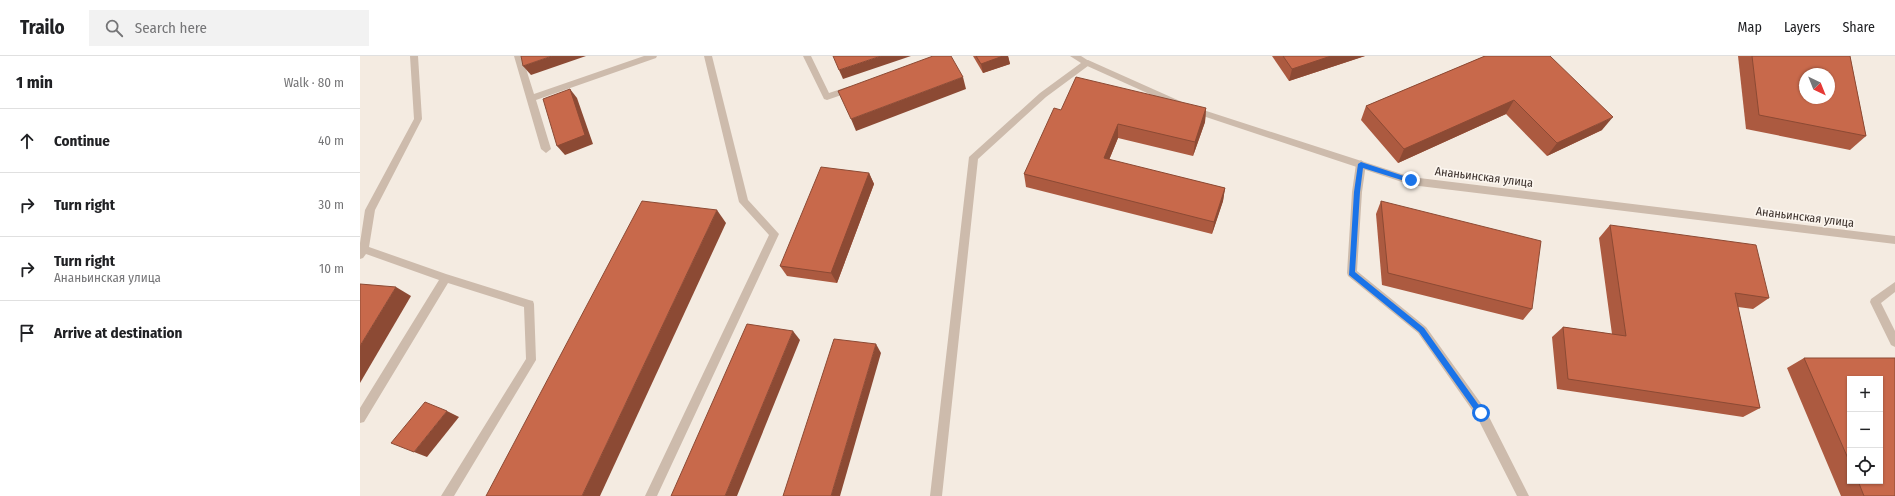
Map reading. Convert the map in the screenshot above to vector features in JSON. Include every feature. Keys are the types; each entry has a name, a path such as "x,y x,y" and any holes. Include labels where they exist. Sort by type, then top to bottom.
{"street":[{"path":"414,56 418,119 370,210 362,252 529,304 531,360 447,496"},
{"path":"518,56 546,149"},
{"path":"531,98 653,56"},
{"path":"651,496 774,234 744,202 708,56"},
{"path":"807,56 827,97 862,84"},
{"name":"Ананьинская улица","path":"1074,56 1190,109 1411,180 1895,240"},
{"path":"936,496 974,157 1044,96 1088,63"},
{"path":"1361,164 1357,192 1352,273 1422,330 1481,413 1523,496"},
{"path":"360,418 446,278"},
{"path":"1895,286 1875,302 1895,342"}],"building":[{"path":"521,56 552,56 523,66"},
{"path":"833,56 881,56 839,70"},
{"path":"933,56 951,56 963,77 851,119 838,91"},
{"path":"976,56 1003,56 981,64"},
{"path":"1283,56 1331,56 1292,69"},
{"path":"1485,56 1550,56 1613,117 1557,143 1514,100 1404,149 1366,106"},
{"path":"1752,56 1850,56 1866,136 1759,115"},
{"path":"1076,77 1206,108 1195,142 1118,124 1104,158 1225,188 1214,222 1024,174 1054,108 1061,110"},
{"path":"570,89 585,135 557,146 543,99"},
{"path":"821,167 869,173 831,273 780,266"},
{"path":"642,201 717,210 582,496 486,496"},
{"path":"1381,201 1541,241 1532,309 1388,273"},
{"path":"1610,225 1756,245 1769,298 1735,293 1760,408 1568,379 1563,327 1626,336"},
{"path":"360,284 396,287 360,346"},
{"path":"747,324 793,331 725,496 671,496"},
{"path":"834,339 876,344 831,496 783,496"},
{"path":"1804,358 1895,358 1895,496 1864,496 1859,484 1883,484 1883,376 1847,376 1847,456"},
{"path":"425,402 447,411 414,452 391,443"}],"route":[{"path":"1411,180 1361,164 1357,192 1352,273 1422,330 1481,413"}]}
